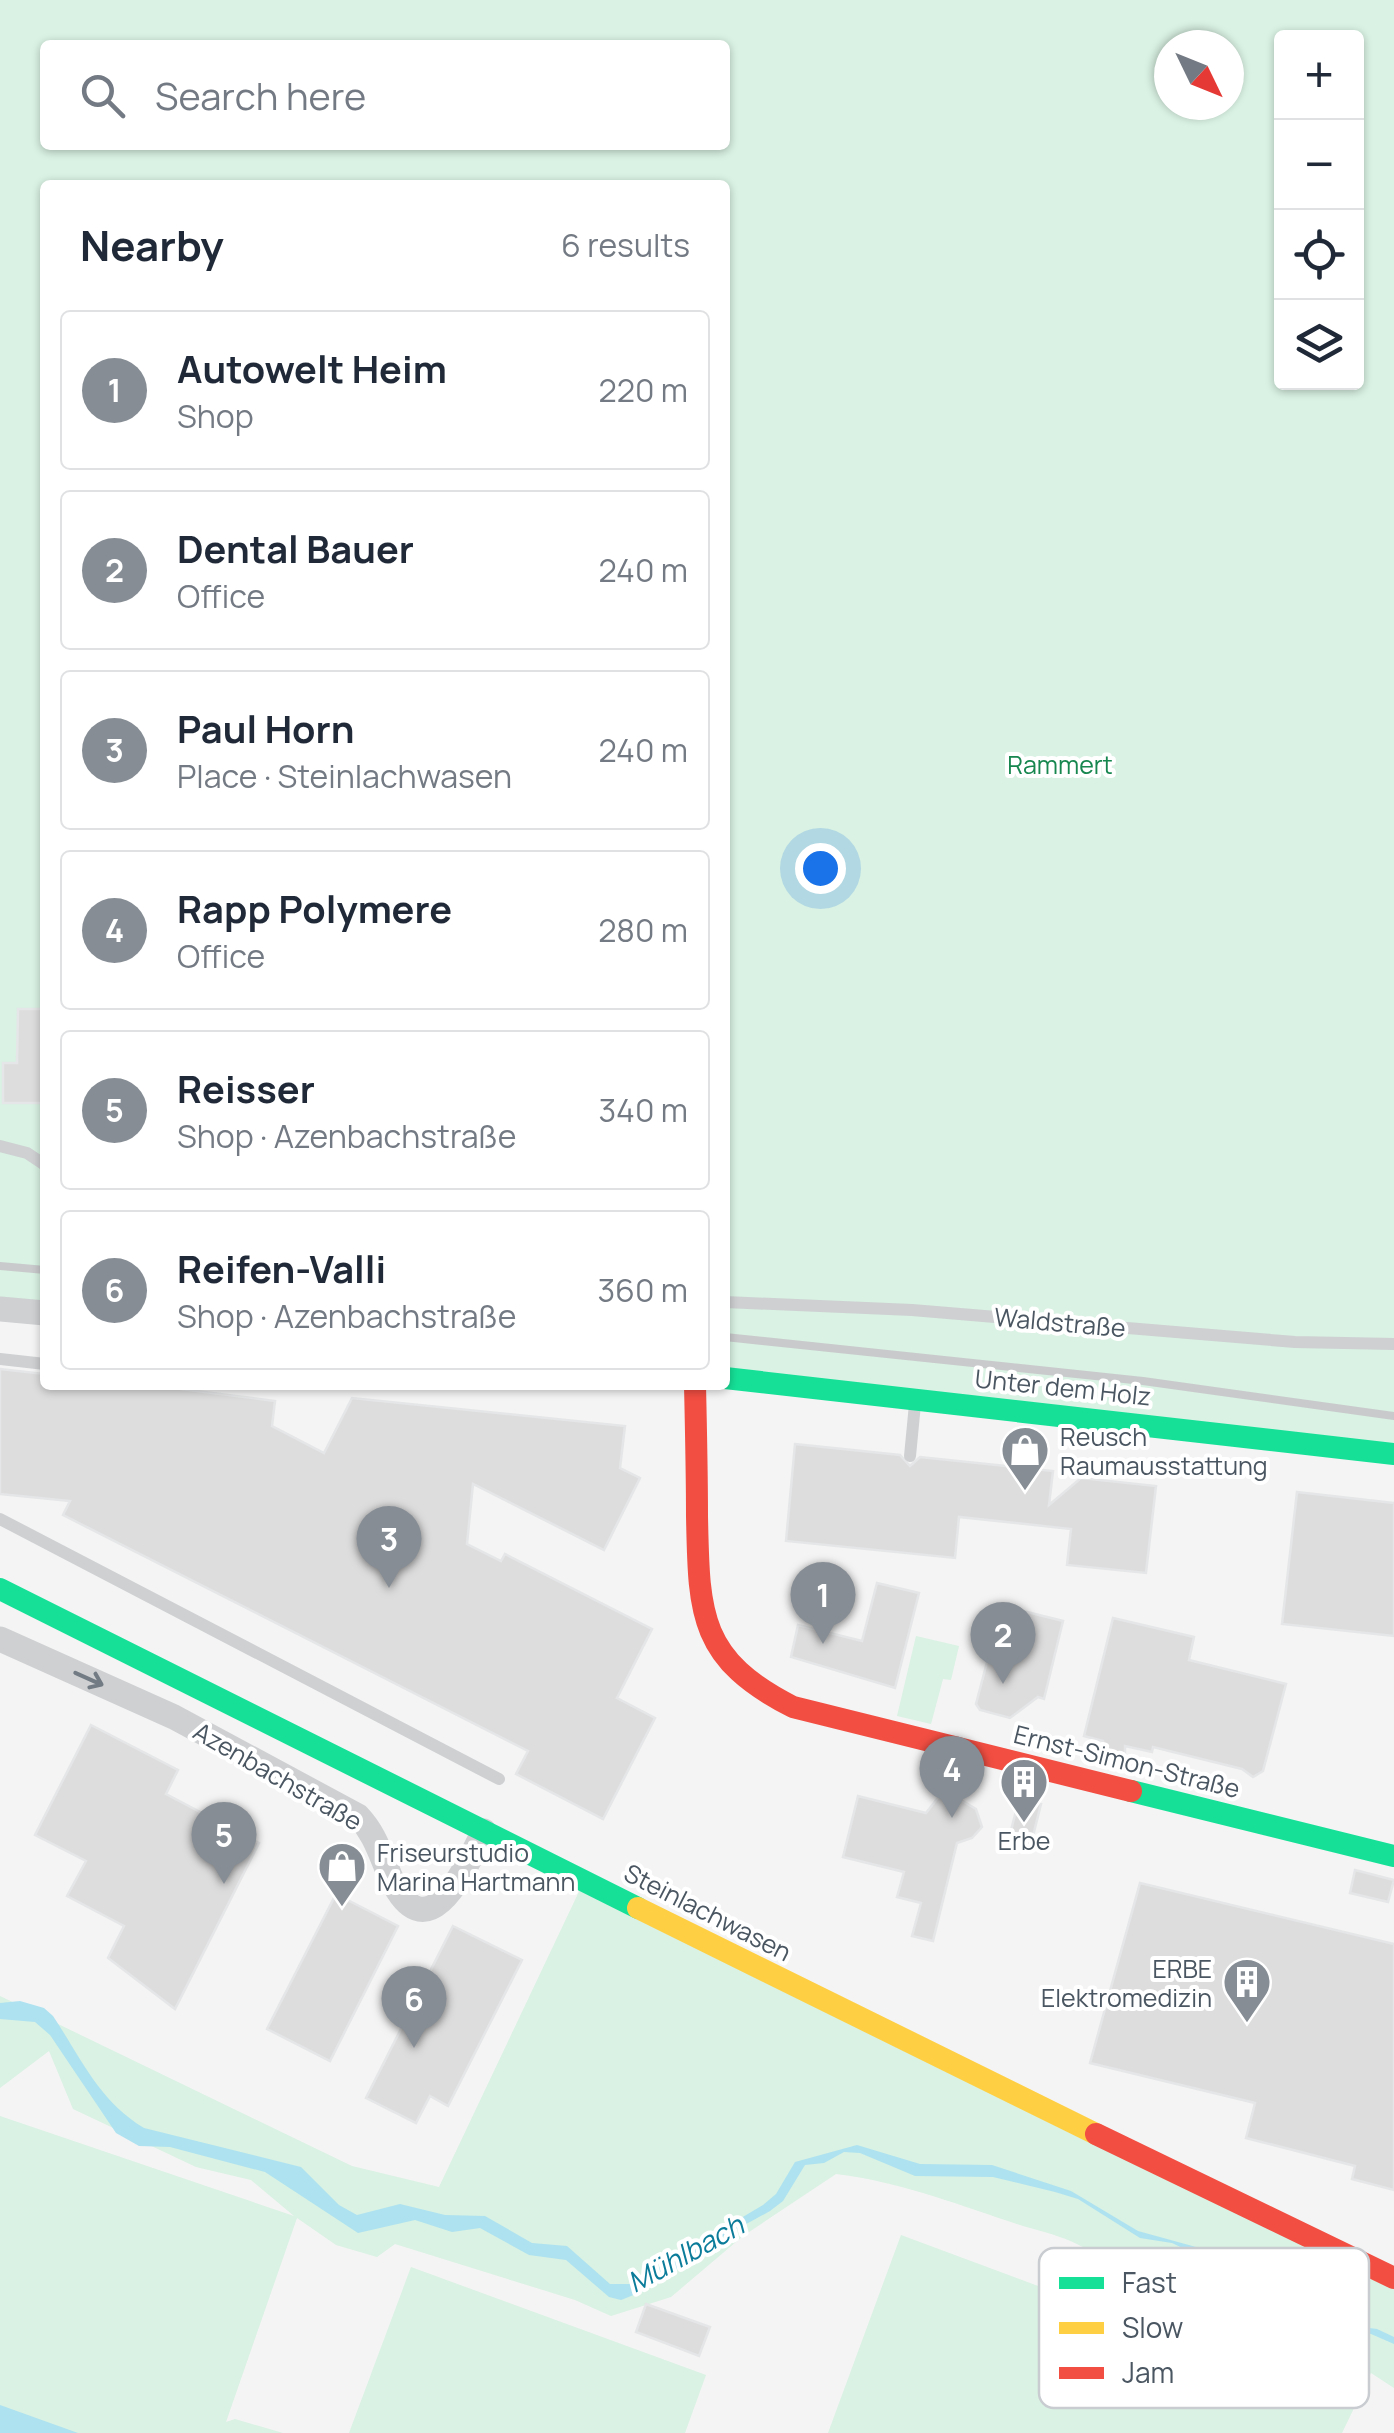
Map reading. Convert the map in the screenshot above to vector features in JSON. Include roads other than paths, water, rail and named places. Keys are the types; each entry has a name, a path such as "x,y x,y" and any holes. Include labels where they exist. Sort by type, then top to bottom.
{"street":[{"path":"0,1309 40,1313"},
{"name":"Unter dem Holz","path":"730,1379 1394,1454"},
{"name":"Ernst-Simon-Straße","path":"695,1390 700,1605 710,1636 732,1669 761,1692 793,1706 1394,1856"},
{"name":"Steinlachwasen","path":"0,1589 1330,2248"},
{"name":"Azenbachstraße","path":"0,1638 174,1717 358,1816 375,1834 404,1899 427,1910 439,1906 484,1831"},
{"name":"Steinlachwasen","path":"1369,2266 1394,2278"}],"lane":[{"path":"0,1146 27,1153 40,1162"},
{"name":"Waldstraße","path":"730,1302 931,1312 1295,1342 1394,1344"},
{"path":"0,1359 40,1363"},
{"path":"910,1456 915,1399"},
{"path":"0,1519 499,1779"}],"water":[{"name":"Mühlbach","path":"20,2001 44,2008 103,2092 144,2128 301,2167 339,2205 357,2215 400,2204 445,2215 485,2216 532,2243 567,2246 610,2284 630,2284 763,2205 776,2194 795,2162 857,2145 920,2164 992,2165 1071,2191 1138,2231 1197,2248 1140,2238 1078,2199 1055,2192 993,2177 915,2176 860,2153 844,2152 824,2163 805,2165 783,2201 770,2211 717,2240 646,2290 621,2300 609,2297 566,2260 529,2255 480,2228 452,2232 415,2220 358,2233 265,2172 170,2147 139,2146 116,2133 50,2035 35,2022 0,2019 0,2003"},
{"path":"1369,2328 1377,2329 1394,2337 1394,2344 1371,2334"},
{"path":"0,2405 78,2433 0,2433"}],"railway":[{"path":"0,1266 40,1270"},
{"path":"730,1338 1143,1381 1394,1416"}],"place":[{"name":"Reusch Raumausstattung","path":"1025,1492"},
{"name":"Paul Horn","path":"389,1588"},
{"name":"Autowelt Heim","path":"823,1644"},
{"name":"Dental Bauer","path":"1003,1684"},
{"name":"Rapp Polymere","path":"952,1818"},
{"name":"Erbe","path":"1024,1824"},
{"name":"Reisser","path":"224,1884"},
{"name":"Friseurstudio Marina Hartmann","path":"342,1908"},
{"name":"ERBE Elektromedizin","path":"1247,2024"},
{"name":"Reifen-Valli","path":"414,2048"}],"park label":[{"name":"Rammert","path":"1060,764"}]}
